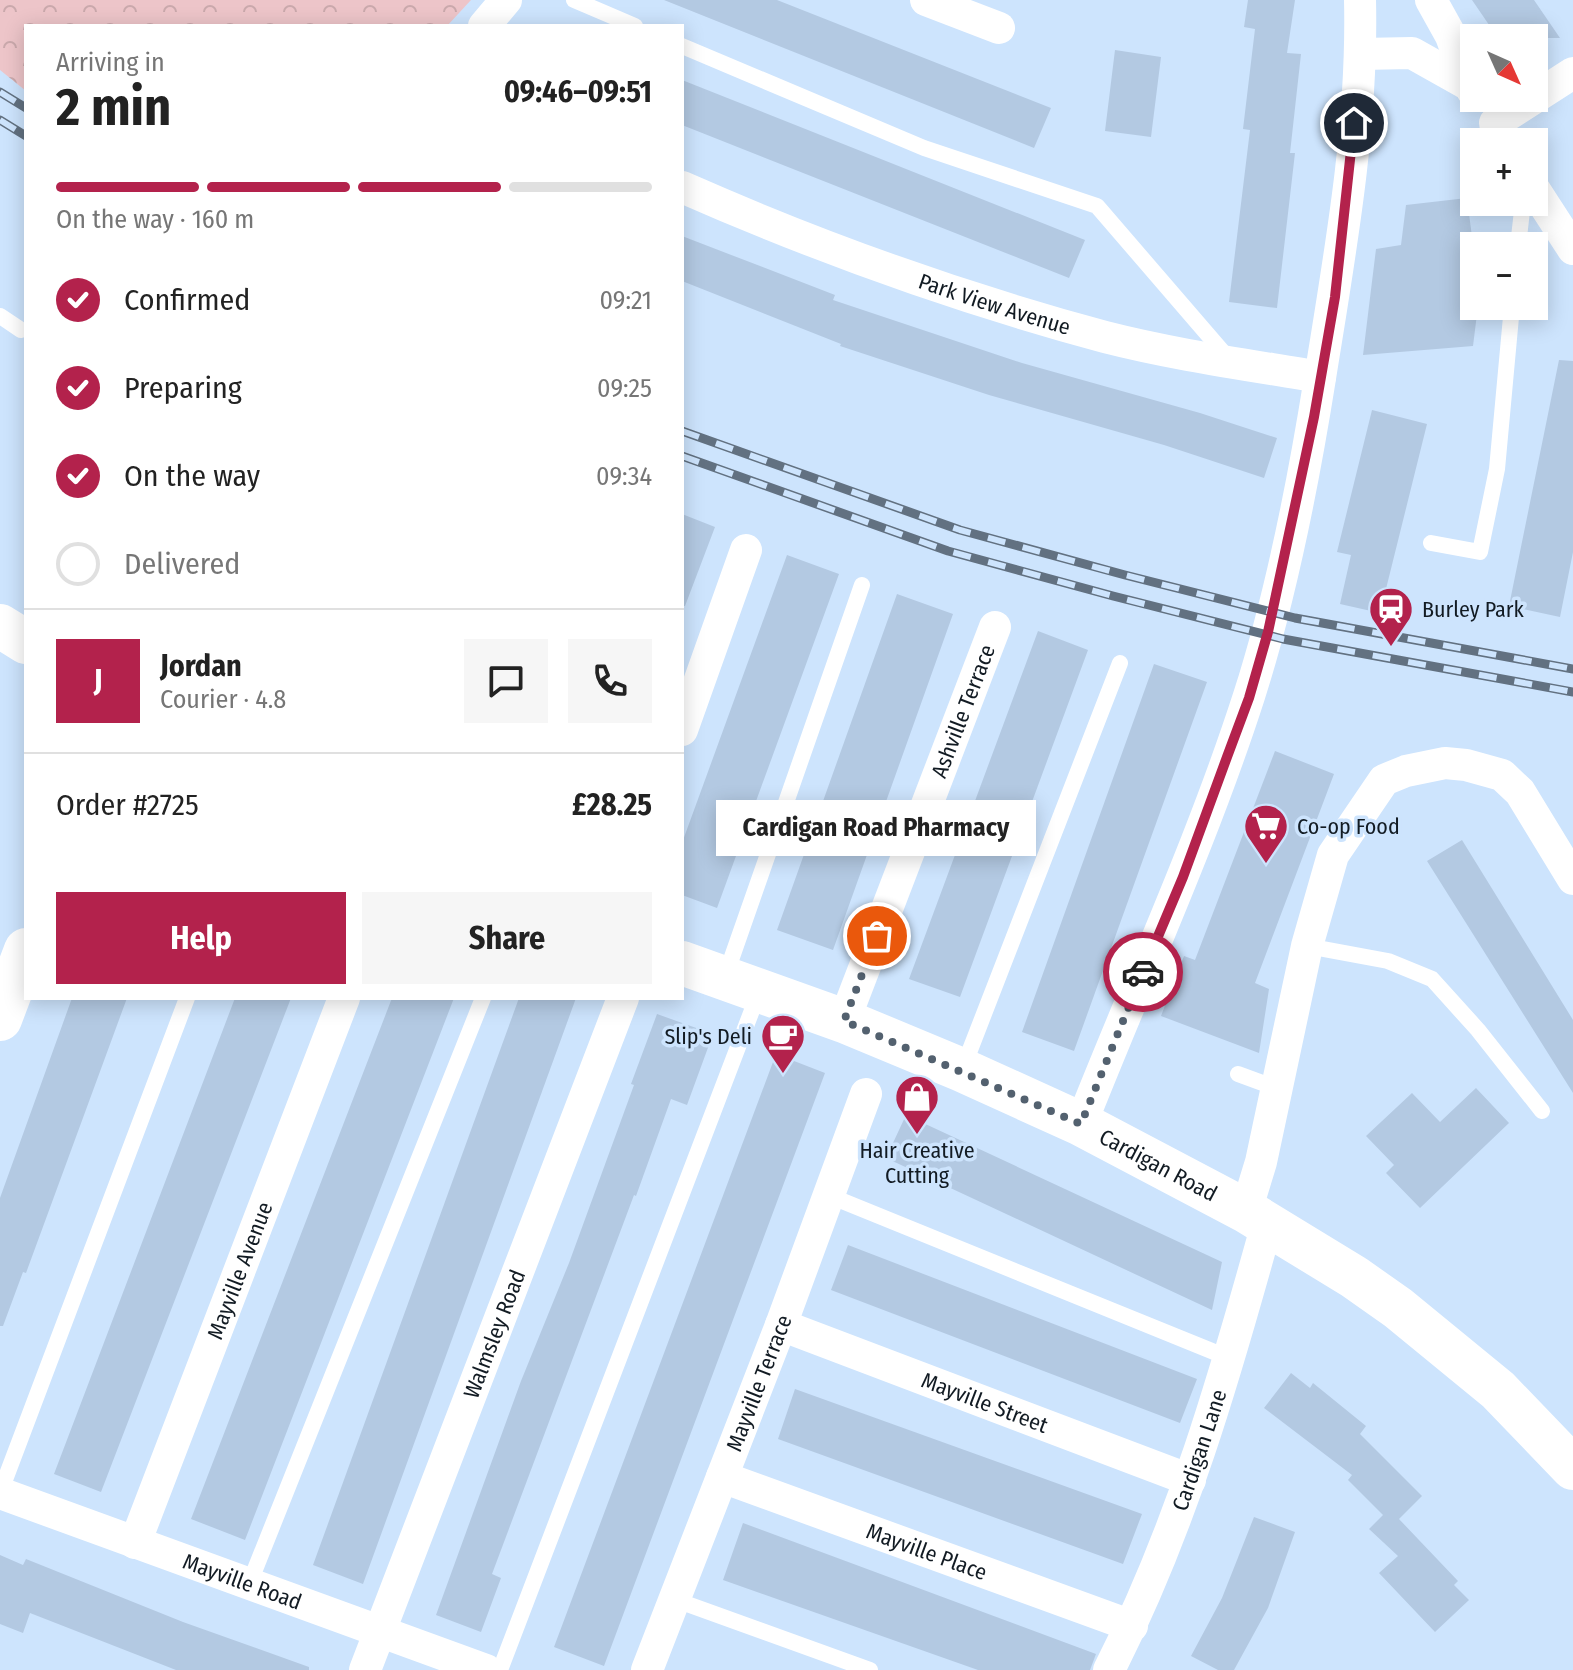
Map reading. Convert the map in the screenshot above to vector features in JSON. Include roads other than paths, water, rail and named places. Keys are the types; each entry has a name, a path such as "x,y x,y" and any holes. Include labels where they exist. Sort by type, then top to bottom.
{"street":[{"path":"486,24 506,0"},
{"path":"926,0 999,28"},
{"path":"1081,1124 1183,877 1249,698 1286,557 1342,239 1361,54 1360,0"},
{"path":"1431,0 1460,56"},
{"path":"1361,54 1412,53 1460,90"},
{"path":"1548,83 1573,73"},
{"name":"Park View Avenue","path":"684,188 896,272 1106,337 1320,377"},
{"path":"1548,211 1573,249"},
{"path":"684,724 746,550"},
{"name":"Ashville Terrace","path":"844,1021 995,627"},
{"name":"Cardigan Lane","path":"1109,1670 1132,1626 1190,1480 1229,1358 1256,1217 1261,1162 1276,1088 1307,946 1333,855 1384,780 1406,771 1484,758 1520,792 1573,879"},
{"path":"0,1019 24,955"},
{"name":"Cardigan Road","path":"684,964 844,1021 962,1070 1081,1124 1256,1217 1398,1308 1498,1390 1573,1468"},
{"name":"Mayville Avenue","path":"135,1543 343,1000"},
{"name":"Walmsley Road","path":"365,1670 622,1000"},
{"name":"Mayville Terrace","path":"647,1670 781,1325 866,1094"},
{"name":"Mayville Street","path":"781,1325 1190,1480"},
{"name":"Mayville Place","path":"722,1477 1132,1626"},
{"name":"Mayville Road","path":"0,1493 486,1670"}],"lane":[{"path":"574,0 630,24"},
{"path":"684,47 924,148 1097,206 1232,362"},
{"path":"0,316 21,330"},
{"path":"1431,543 1480,552 1497,469 1511,320"},
{"path":"500,1670 742,984 862,585"},
{"path":"962,1070 1120,663"},
{"path":"1307,946 1388,961 1432,979 1478,1030 1542,1111"},
{"path":"0,1493 186,1000"},
{"path":"250,1582 482,1000"},
{"path":"1238,1074 1276,1088"},
{"path":"830,1196 1229,1358"},
{"path":"676,1600 870,1670"}],"railway":[{"path":"0,92 24,107"},
{"path":"0,120 24,135"},
{"path":"684,432 960,530 1125,575 1295,618 1573,669"},
{"path":"684,457 948,551 1113,596 1283,639 1573,692"}],"place":[{"name":"Burley Park","path":"1391,648"},
{"name":"Co-op Food","path":"1266,865"},
{"name":"Cardigan Road Pharmacy","path":"877,936"},
{"name":"Slip's Deli","path":"783,1075"},
{"name":"Hair Creative Cutting","path":"917,1136"}]}
